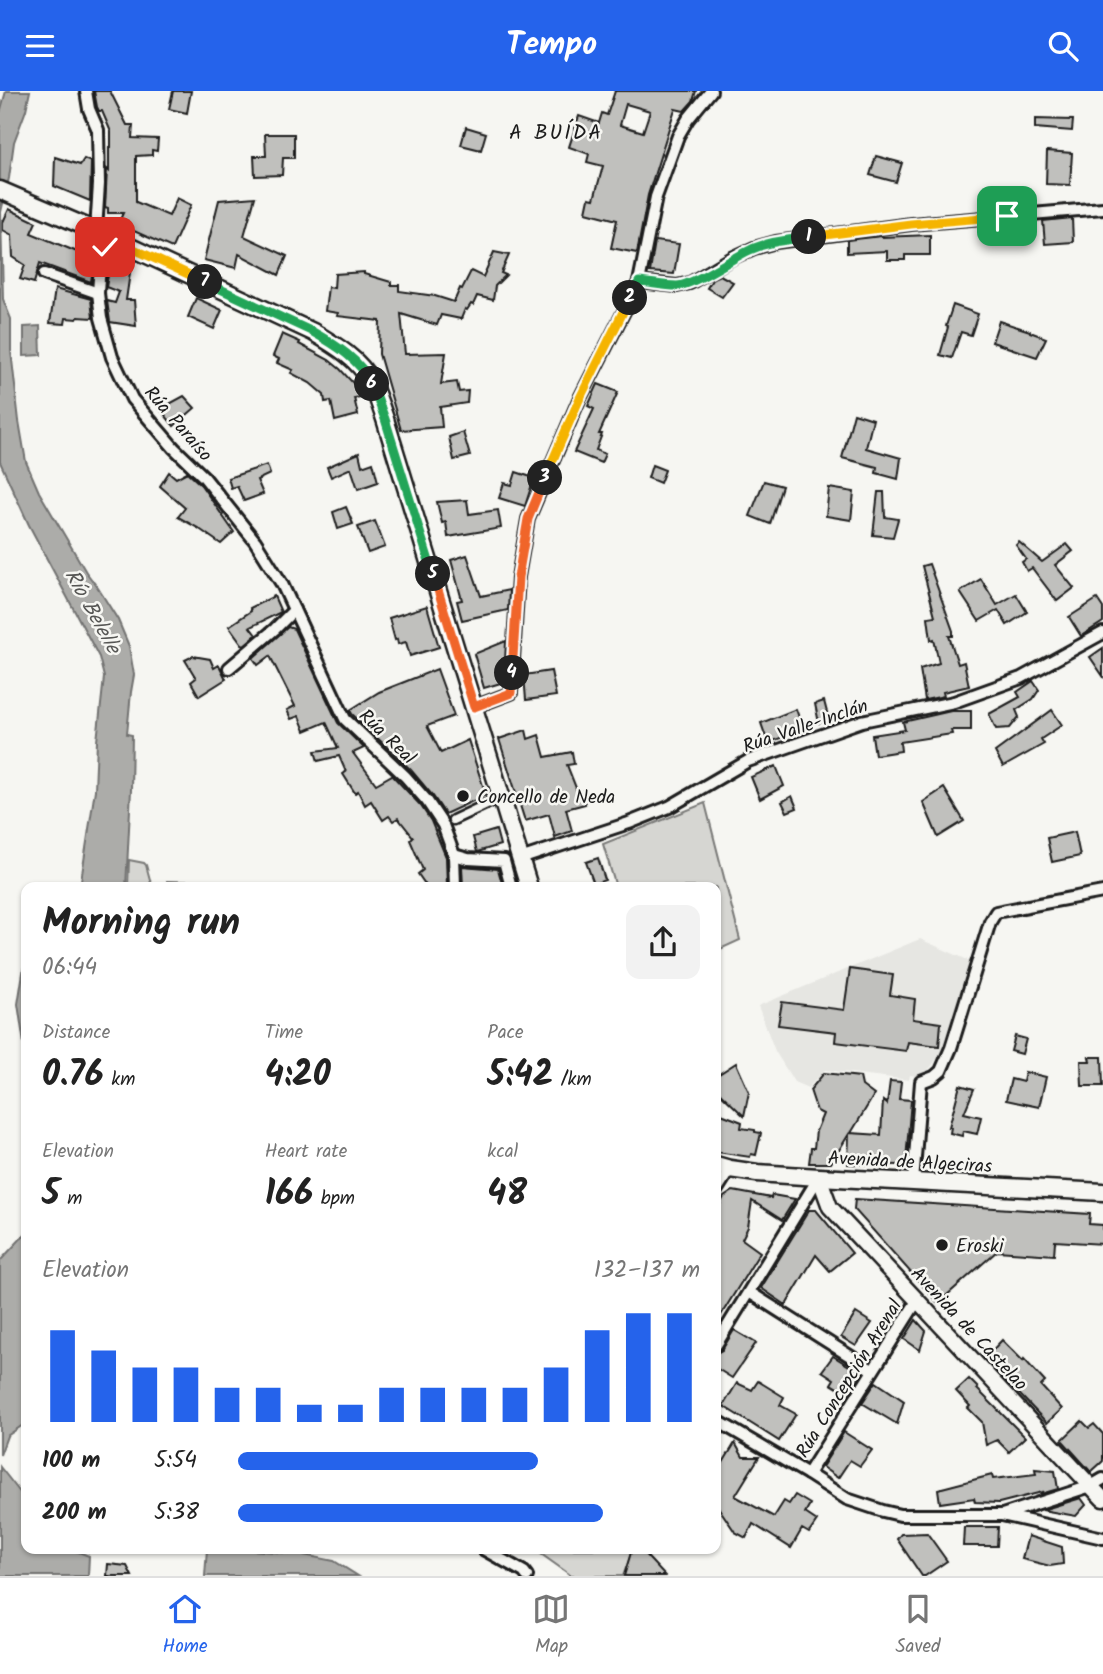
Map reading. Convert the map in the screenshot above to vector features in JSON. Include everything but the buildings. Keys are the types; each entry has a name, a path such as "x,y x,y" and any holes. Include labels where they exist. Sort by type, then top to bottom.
{"main road":[{"path":"7,193 313,332 346,353 360,366 370,380 385,419 502,797 512,860 526,882"},
{"name":"Avenida de Algeciras","path":"723,1167 818,1177 1103,1192"}],"street":[{"name":"Rúa Paraíso","path":"86,91 89,109 98,130 102,234 98,293 101,318 112,357 132,399 174,448 204,477 255,541 282,584 294,610"},
{"path":"474,707 511,693 518,577 528,519 579,400 639,282 656,197 678,136 711,91"},
{"path":"639,282 677,286 690,283 732,258 776,241 911,224 1103,208"},
{"path":"44,274 98,293"},
{"path":"229,668 294,610"},
{"name":"Rúa Real","path":"294,610 345,719 405,776 427,800 443,825 454,855 455,882"},
{"name":"Rúa Valle-Inclán","path":"512,860 629,823 669,807 748,761 862,722 954,702 1021,678 1103,633"},
{"path":"453,820 502,797"},
{"path":"454,855 468,859 512,860 511,882"},
{"path":"913,1182 921,1082 941,1071 951,1048 990,922 996,912 1103,892"},
{"path":"721,1337 818,1177"},
{"name":"Avenida de Castelao","path":"818,1177 830,1207 917,1301 1097,1482 1103,1499"},
{"path":"749,1292 872,1370"},
{"name":"Rúa Concepción Arenal","path":"808,1474 917,1301"},
{"path":"721,1423 848,1499 883,1511 900,1515 1002,1514 1103,1538"},
{"path":"1002,1514 1097,1482"},
{"path":"492,1554 527,1576"}],"shaded area":[{"path":"705,803 740,940 721,949 721,882 614,882 603,844"},
{"path":"129,860 144,863 151,882 128,882"},
{"path":"920,939 970,961 945,1047 931,1067 921,1077 910,1075 909,1080 825,1070 808,1088 794,1082 775,1051 758,1006"},
{"path":"541,1554 631,1554 623,1576 569,1574"}],"water":[{"name":"Río Belelle","path":"6,91 30,91 14,142 1,212 3,299 11,319 11,351 26,462 39,492 118,620 129,646 134,675 127,734 132,735 126,882 81,882 95,790 104,677 99,657 29,525 0,462 0,113"},
{"path":"40,326 41,355 24,356 24,327"},
{"path":"21,985 21,1024 18,1004"},
{"path":"21,1238 21,1426 7,1436 0,1455 0,1261"},
{"path":"0,1467 21,1494 21,1554 89,1556 88,1576 0,1576"},
{"path":"207,1554 299,1554 334,1561 358,1576 205,1576"}],"place":[{"name":"Concello de Neda","path":"463,796"},
{"name":"Eroski","path":"942,1245"}],"district":[{"name":"A BUÍDA","path":"556,132"}],"route":[{"path":"105,247 108,237 313,332 346,353 360,366 370,380 385,419 474,707 511,693 518,577 528,519 579,400 639,282 677,286 690,283 732,258 776,241 911,224 1007,216"}]}
